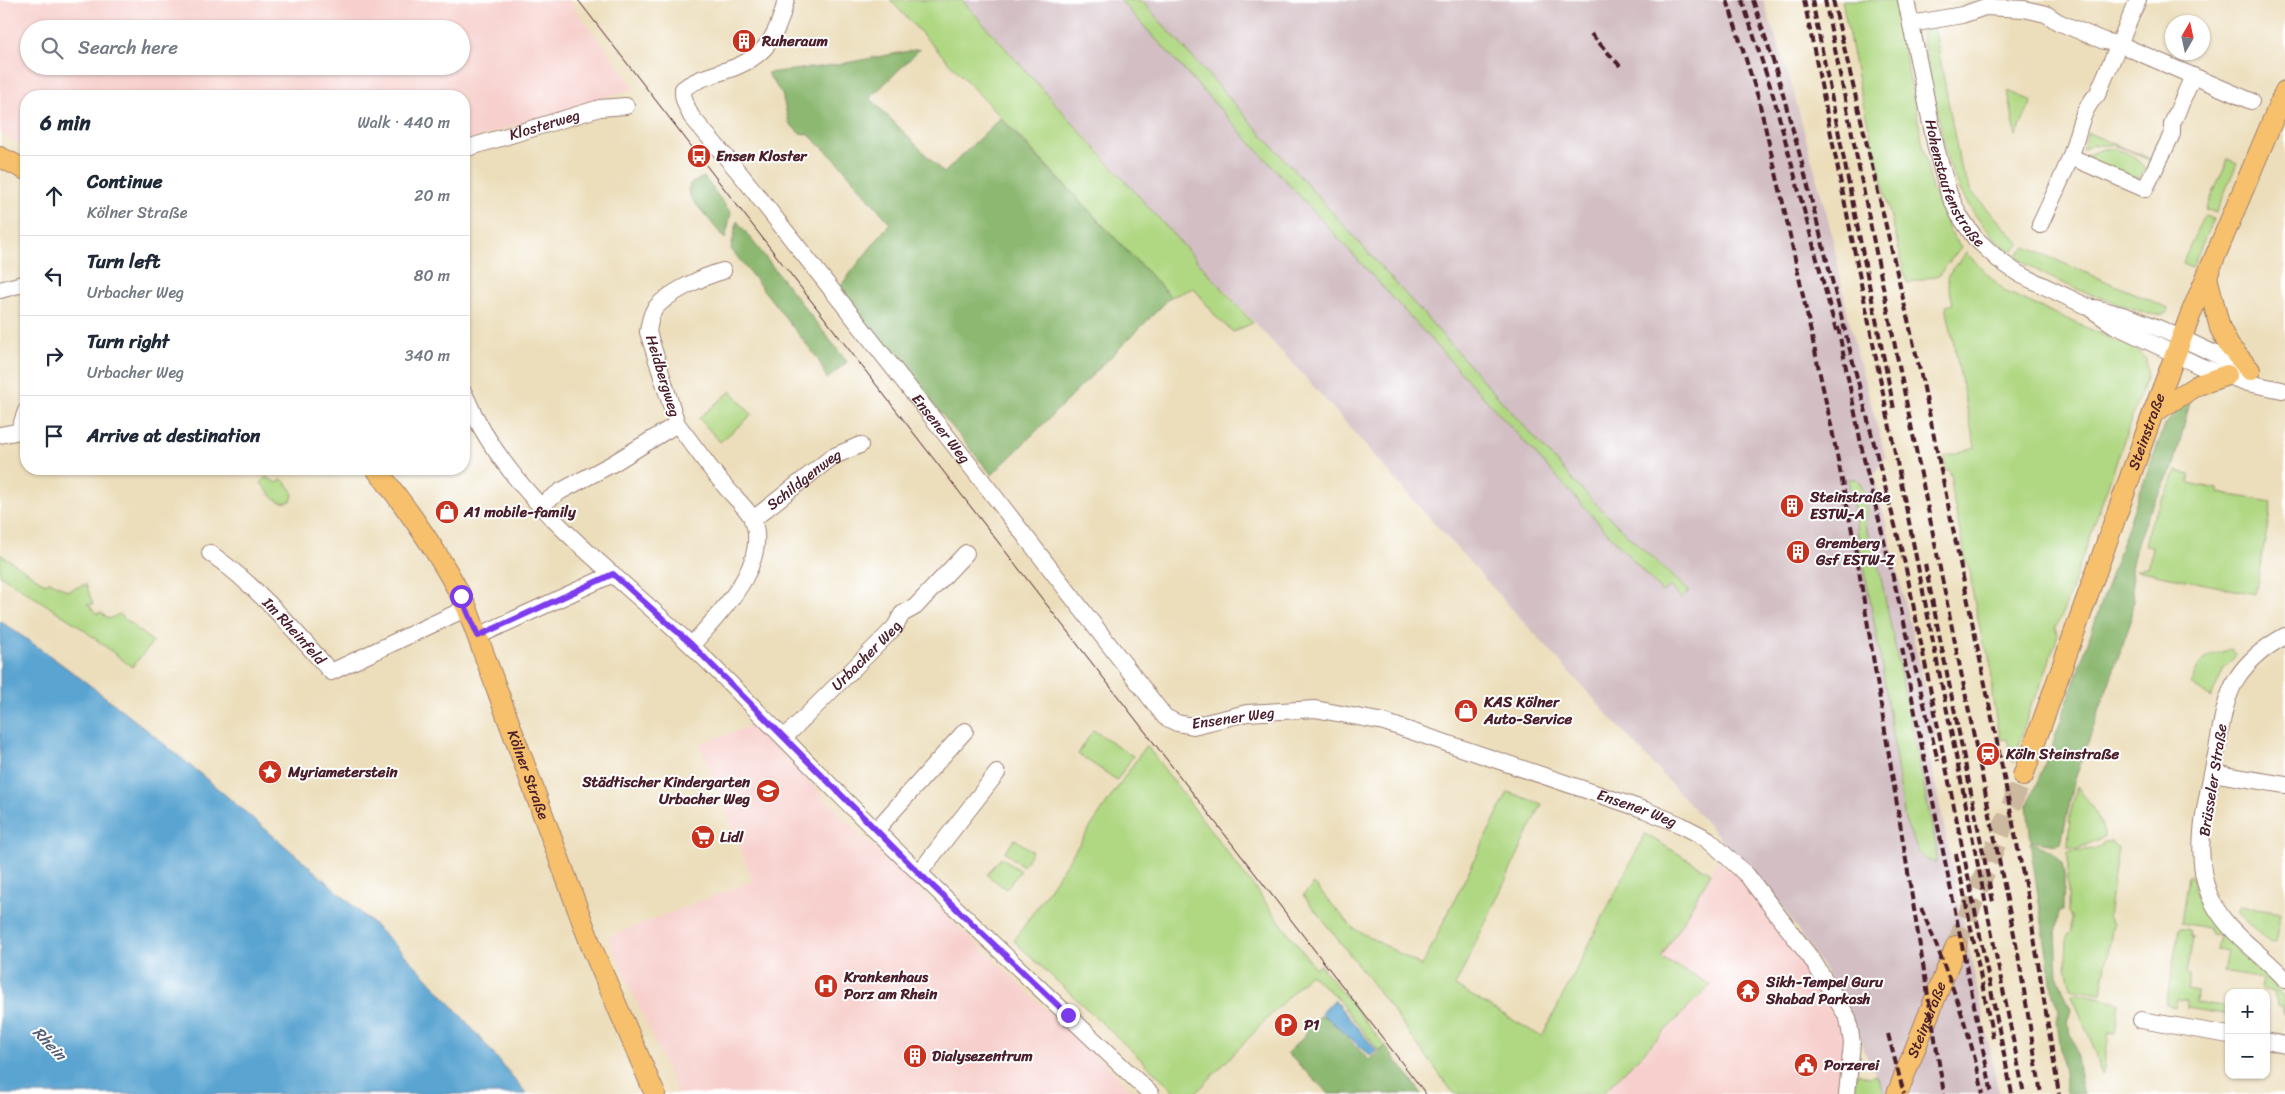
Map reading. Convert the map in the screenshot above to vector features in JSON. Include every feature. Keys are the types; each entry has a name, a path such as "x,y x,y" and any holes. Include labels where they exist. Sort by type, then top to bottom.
{"main road":[{"name":"Steinstraße","path":"2023,776 2153,413 2207,277 2285,91"},
{"path":"0,157 20,167"},
{"path":"2207,277 2220,328 2229,346 2250,370"},
{"path":"2153,413 2198,385 2227,375"},
{"name":"Kölner Straße","path":"381,475 410,513 440,558 467,608 592,948 655,1094"},
{"name":"Steinstraße","path":"1897,1094 1956,946"}],"street":[{"name":"Ensener Weg","path":"786,0 782,16 765,49 750,61 693,81 683,90 682,96 691,116 748,183 949,438 1144,692 1165,716 1177,723 1193,726 1247,713 1315,709 1384,722 1645,810 1708,839 1747,875 1769,902 1844,1008 1848,1018 1852,1044 1847,1094"},
{"name":"Hohenstaufenstraße","path":"1906,0 1936,148 1949,194 1959,215 1975,238 2008,267 2019,274 2088,307 2114,325 2179,347"},
{"path":"2040,225 2071,157 2077,132 2091,100 2097,95 2138,0"},
{"path":"1911,24 1962,15 1985,8 2024,9 2046,14 2058,22 2104,41 2119,44 2251,101"},
{"path":"2071,157 2145,189 2172,134 2172,124 2193,76"},
{"name":"Klosterweg","path":"470,147 600,108 626,106"},
{"name":"Heidbergweg","path":"541,505 561,491 612,464 677,424 648,332 649,321 655,309 696,280 723,272"},
{"path":"0,290 20,285"},
{"path":"2179,347 2250,370 2284,391"},
{"path":"2179,347 2227,375 2248,383 2284,391"},
{"path":"470,405 481,427 501,458 541,505 613,574 692,645 919,873 1151,1094"},
{"name":"Schildgenweg","path":"677,424 712,472 752,520 756,542 752,564 735,594 692,645"},
{"path":"0,435 20,430"},
{"name":"Schildgenweg","path":"752,520 832,457 860,445"},
{"name":"Im Rheinfeld","path":"210,553 231,568 266,599 331,672 467,608"},
{"name":"Urbacher Weg","path":"785,737 895,628 902,614 915,607 966,553"},
{"path":"478,636 613,574"},
{"name":"Brüsseler Straße","path":"2285,636 2258,653 2247,664 2226,702 2204,814 2202,848 2203,871 2209,895 2222,916 2242,940 2285,979"},
{"path":"876,830 966,731"},
{"path":"919,873 997,773"},
{"path":"2212,773 2285,785"},
{"path":"2141,1020 2225,1034"},
{"path":"2270,1043 2285,1045"}],"shaded area":[{"path":"0,0 568,0 635,88 470,140 470,90 20,90 20,143 0,134"},
{"path":"963,0 1120,0 1662,592 1671,585 1681,599 1689,590 1625,533 1578,486 1141,0 1763,0 1792,86 1831,231 1854,343 1886,457 1874,474 1937,737 1927,744 1999,1094 1885,1094 1867,1058 1848,1007 1783,907 1414,501 1323,397 1222,287 1218,291 1210,282 1213,278 1128,184 1124,187 1116,178 1120,174 1035,80 1030,83 1022,74 1026,70"},
{"name":"Krankenhaus Porz am Rhein","path":"753,725 863,837 823,853 864,838 1136,1094 678,1094 608,937 753,881 700,744"},
{"path":"1717,860 1744,880 1839,1009 1847,1039 1840,1094 1602,1094 1711,985 1661,958"}],"green space":[{"path":"890,0 962,0 1253,323 1233,332 1217,318 1194,288 1171,297"},
{"path":"1120,0 1141,0 1578,486 1625,533 1689,591 1681,599 1671,586 1662,592"},
{"path":"1842,0 1894,0 1932,189 1950,232 1961,247 1939,275 1907,283 1860,91"},
{"path":"1934,26 1960,165 1971,191 2020,244 2013,251 2006,249 1995,239 1969,206 1956,182 1946,154 1921,32 1923,29"},
{"path":"920,49 870,98 944,173 1000,118 1171,297 992,475 838,289 890,223 838,162 808,134 799,133 789,123 782,94 767,73 835,65"},
{"path":"2008,91 2032,101 2016,136"},
{"path":"2088,133 2151,159 2150,161 2131,151 2110,145 2096,146 2095,144 2082,150"},
{"path":"2103,149 2115,149 2128,153 2139,161 2146,170 2137,179 2089,161 2087,155"},
{"path":"2228,159 2237,163 2216,213 2206,209"},
{"path":"704,177 731,213 725,239 691,198 688,191 690,184"},
{"path":"2204,215 2213,219 2192,268 2182,264"},
{"path":"737,221 847,362 827,379 818,359 731,249"},
{"path":"2026,247 2168,308 2168,313 2149,314 2064,284 2032,268 2018,258 2018,253"},
{"path":"1966,253 2006,292 2135,349 2146,359 2147,375 2061,618 2055,628 2058,635 2039,691 2032,702 2013,763 2007,739 2001,740 1992,695 1990,660 1983,644 1970,570 1966,562 1951,488 1952,478 1949,470 1946,470 1944,457 1975,447 1946,306 1953,304 1947,277"},
{"path":"731,391 752,415 720,442 699,418"},
{"path":"2190,402 2173,468 2148,514 2137,542 2131,568 2134,601 2131,621 2074,782 2061,843 2056,845 2031,841 2027,806 2051,749 2137,500 2165,425 2182,405"},
{"path":"2177,471 2189,475 2189,483 2218,489 2218,493 2272,502 2255,594 2136,570 2149,566 2152,547 2145,546 2149,526"},
{"path":"266,477 277,483 282,479 292,491 291,501 281,502 273,497 261,483"},
{"path":"1848,479 1856,479 1859,482 1866,499 1867,532 1876,554 1936,846 1937,860 1935,863 1927,860 1919,853 1905,821 1882,666"},
{"path":"0,554 46,584 50,581 68,591 86,584 93,605 87,603 97,614 100,612 109,619 119,614 153,642 132,667 76,624 0,575"},
{"path":"2231,649 2237,656 2224,668 2211,698 2191,684 2194,675 2205,659"},
{"path":"1093,730 1133,756 1117,780 1078,754"},
{"path":"1146,745 1315,968 1320,965 1385,1046 1379,1051 1335,996 1310,974 1195,1094 1178,1094 1014,941"},
{"path":"2077,786 2098,816 2104,837 2077,849 2068,847 2070,815"},
{"path":"1508,792 1542,804 1455,986 1542,1037 1645,834 1711,873 1661,958 1711,985 1602,1094 1454,1094 1366,975 1303,895 1314,884 1353,928 1422,966"},
{"path":"1015,839 1032,851 1023,866 1005,852"},
{"path":"2030,842 2054,853 2063,867 2063,911 2059,911 2056,929 2058,977 2071,1010 2067,1022 2075,1046 2083,1094 2067,1094 2057,1022 2059,1010 2053,995"},
{"path":"2104,842 2112,842 2118,847 2108,917 2113,924 2101,993 2099,993 2071,988 2066,966 2067,936 2071,932 2071,917 2068,914 2068,851 2095,849"},
{"path":"1001,857 1020,871 1006,889 987,875"},
{"path":"2191,875 2197,897 2213,927 2273,984 2285,999 2285,1014 2283,1013 2283,1008 2278,1007 2274,992 2270,991 2270,989 2260,989 2262,979 2223,972 2227,951 2216,949 2219,935 2211,934 2208,928 2181,923 2188,876"},
{"path":"2240,906 2281,913 2275,943 2270,944 2236,911"},
{"path":"2179,928 2190,930 2191,937 2193,937 2187,974 2190,975 2187,990 2197,992 2196,1003 2225,1007 2225,1014 2187,1008 2187,1001 2177,999 2175,1007 2166,1005"},
{"path":"2074,992 2119,1002 2115,1034 2109,1033 2103,1074 2101,1074 2096,1053 2072,995"},
{"path":"1320,1015 1329,1019 1369,1060 1385,1046 1422,1094 1329,1094 1287,1053 1304,1037 1308,1028"},
{"path":"1857,1073 1868,1077 1876,1075 1885,1094 1852,1094"}],"water":[{"name":"Rhein","path":"0,621 89,684 146,729 334,888 394,944 429,980 527,1094 0,1094"},
{"path":"1334,1000 1377,1051 1370,1056 1324,1016 1322,1013"}],"tunnel":[{"path":"1956,946 2023,776"}],"tram line":[{"path":"578,0 1426,1094"}],"railway":[{"path":"1727,0 1758,97 1831,425 1855,546 1944,1094"},
{"path":"1742,0 1774,98 1837,334"},
{"path":"1753,0 1777,73 1799,152 1905,564 2012,1094"},
{"path":"1804,0 2024,1094"},
{"path":"1812,0 1894,409"},
{"path":"1825,0 2018,954 2041,1094"},
{"path":"1833,0 1924,388 2028,900 2059,1094"},
{"path":"1591,34 1620,66"},
{"path":"1838,327 1864,459 1938,761"},
{"path":"1925,564 1993,902"},
{"path":"1902,648 1992,1094"},
{"path":"1956,854 1993,1038"},
{"path":"1921,908 1957,1000 1978,1070 1983,1094"},
{"path":"1888,1034 1904,1094"}],"place":[{"name":"Ruheraum","path":"744,41"},
{"name":"Ensen Kloster","path":"699,156"},
{"name":"Steinstraße ESTW-A","path":"1792,506"},
{"name":"A1 mobile-family","path":"447,512"},
{"name":"Gremberg Gsf ESTW-Z","path":"1798,552"},
{"name":"KAS Kölner Auto-Service","path":"1466,711"},
{"name":"Köln Steinstraße","path":"1988,754"},
{"name":"Myriameterstein","path":"270,772"},
{"name":"Städtischer Kindergarten Urbacher Weg","path":"768,791"},
{"name":"Lidl","path":"703,837"},
{"name":"Krankenhaus Porz am Rhein","path":"826,986"},
{"name":"Sikh-Tempel Guru Shabad Parkash","path":"1748,991"},
{"name":"P1","path":"1286,1025"},
{"name":"Dialysezentrum","path":"915,1056"},
{"name":"Porzerei","path":"1806,1065"}],"route":[{"path":"461,596 478,636 613,574 692,645 919,873 1068,1015"}]}
